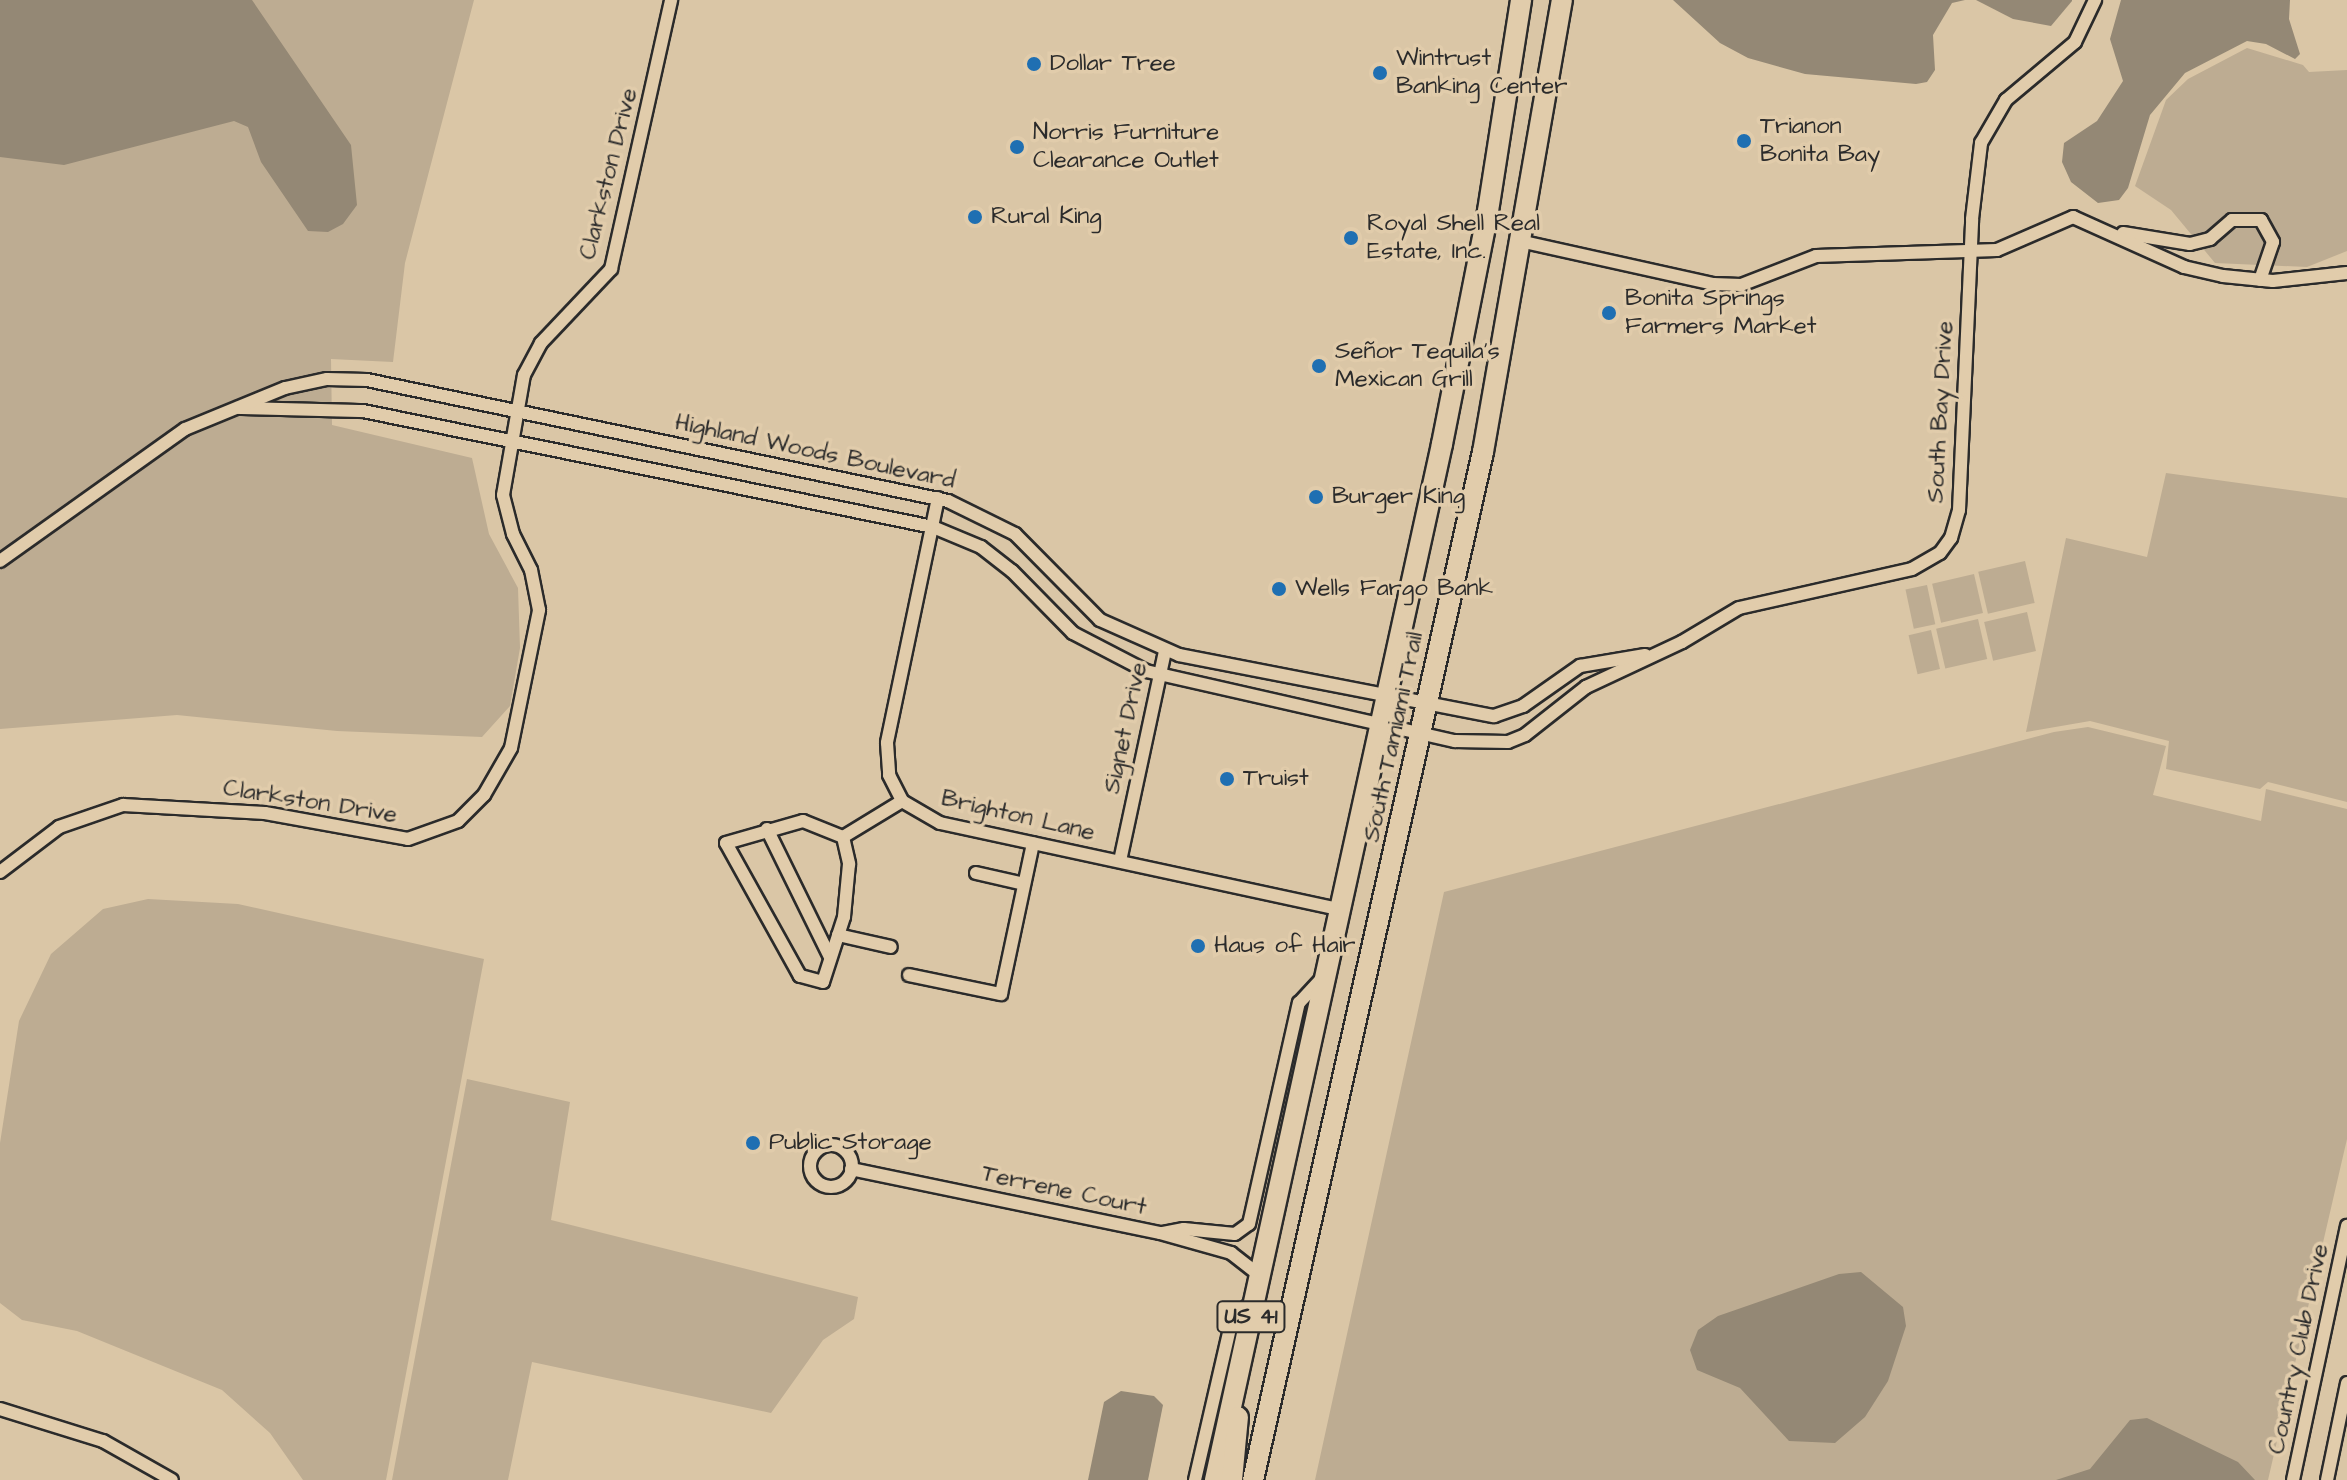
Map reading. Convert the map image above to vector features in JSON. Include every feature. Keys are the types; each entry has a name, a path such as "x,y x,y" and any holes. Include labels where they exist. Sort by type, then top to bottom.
{"main road":[{"name":"South Tamiami Trail","path":"1215,1480 1470,306 1521,0"},
{"name":"South Tamiami Trail","path":"1253,1480 1422,733 1524,242 1562,0"},
{"path":"1232,1480 1239,1373"}],"street":[{"name":"Clarkston Drive","path":"0,872 59,827 123,805 265,813 392,839 424,837 473,809 511,748 539,610 531,570 513,534 503,495 524,375 541,343 611,269 671,0"},
{"name":"South Bay Drive","path":"1381,723 1473,744 1508,742 1525,735 1586,687 1648,655 1682,642 1739,608 1912,569 1940,553 1950,541 1959,510 1972,253 1987,128 2006,100 2065,54 2084,29 2095,0"},
{"path":"1524,242 1713,284 1741,285 1816,256 1972,253 2022,242 2073,217 2117,233 2184,267 2260,280 2347,273"},
{"path":"2117,233 2190,244 2210,239 2232,220 2261,220 2273,242 2260,280"},
{"name":"Highland Woods Boulevard","path":"0,561 168,439 306,382 348,379 518,410 938,498 1003,525 1038,554 1100,620 1165,651 1387,695"},
{"name":"Highland Woods Boulevard","path":"238,408 348,409 933,527 997,558 1073,633 1116,659 1160,675 1381,723"},
{"path":"843,837 902,801 889,775 887,743 938,498"},
{"name":"Signet Drive","path":"1120,861 1165,651"},
{"name":"South Bay Drive","path":"1387,695 1478,716 1509,713 1580,666 1648,655"},
{"name":"Brighton Lane","path":"902,801 940,823 1339,909"},
{"path":"803,821 843,837 849,864 838,935 823,982 800,976 726,843 803,821"},
{"path":"767,829 830,957"},
{"path":"909,975 1001,994 1033,843"},
{"path":"976,873 1024,884"},
{"path":"838,935 891,947"},
{"path":"1160,1233 1184,1229 1235,1234 1249,1224 1299,1003 1325,975"},
{"name":"Terrene Court","path":"851,1169 1160,1233 1231,1253 1260,1276"},
{"name":"Country Club Drive","path":"2293,1480 2347,1226"},
{"path":"1195,1480 1232,1320 1255,1299"},
{"path":"2327,1480 2347,1383"},
{"path":"0,1409 103,1441 172,1480"}],"shaded area":[{"path":"0,0 474,0 405,263 393,362 331,359 332,425 472,458 489,534 518,588 520,648 510,706 482,737 337,731 177,715 0,729"},
{"path":"0,0 252,0 351,145 357,205 343,224 328,232 308,231 261,162 248,127 234,121 64,165 0,157"},
{"path":"1673,0 1965,0 1952,3 1933,35 1935,70 1927,82 1916,84 1805,74 1748,58 1720,43"},
{"path":"1976,0 2072,1 2051,26 2013,19"},
{"path":"2121,0 2290,0 2289,19 2300,54 2295,59 2266,44 2247,41 2185,73 2150,115 2128,188 2119,200 2098,203 2071,182 2062,162 2064,143 2097,121 2123,81 2110,39"},
{"path":"2247,48 2303,65 2309,72 2347,70 2347,251 2307,267 2215,263 2171,210 2135,186 2166,100 2188,79"},
{"path":"2166,473 2347,498 2347,802 2268,782 2260,789 2166,769 2169,741 2090,721 2026,732 2066,538 2147,557"},
{"path":"2025,561 2035,603 1988,614 1978,572"},
{"path":"1974,574 1983,613 1941,623 1932,584"},
{"path":"1927,585 1935,624 1914,629 1905,590"},
{"path":"2027,612 2036,651 1993,661 1984,622"},
{"path":"1978,619 1987,659 1945,669 1936,629"},
{"path":"1931,630 1940,669 1918,674 1909,635"},
{"path":"2088,727 2166,746 2153,795 2261,821 2266,789 2347,809 2347,1139 2268,1480 1315,1480 1444,892 2054,732"},
{"path":"148,899 238,904 484,959 386,1480 303,1480 270,1433 222,1390 77,1331 22,1320 0,1303 0,1143 19,1021 51,954 103,909"},
{"path":"467,1079 570,1102 551,1220 858,1297 854,1319 823,1340 771,1413 532,1362 508,1480 392,1480"},
{"path":"1861,1272 1903,1307 1906,1326 1888,1381 1865,1417 1835,1443 1789,1441 1740,1388 1697,1370 1690,1350 1698,1330 1718,1316 1839,1274"},
{"path":"1121,1391 1154,1396 1163,1405 1148,1480 1088,1480 1104,1402"},
{"path":"2147,1418 2238,1462 2255,1480 2056,1480 2090,1469 2130,1420"}],"place":[{"name":"Dollar Tree","path":"1034,64"},
{"name":"Wintrust Banking Center","path":"1380,73"},
{"name":"Trianon Bonita Bay","path":"1744,141"},
{"name":"Norris Furniture Clearance Outlet","path":"1017,147"},
{"name":"Rural King","path":"975,217"},
{"name":"Royal Shell Real Estate, Inc.","path":"1351,238"},
{"name":"Bonita Springs Farmers Market","path":"1609,313"},
{"name":"Señor Tequila’s Mexican Grill","path":"1319,366"},
{"name":"Burger King","path":"1316,497"},
{"name":"Wells Fargo Bank","path":"1279,589"},
{"name":"Truist","path":"1227,779"},
{"name":"Haus of Hair","path":"1198,946"},
{"name":"Public Storage","path":"753,1143"}]}
